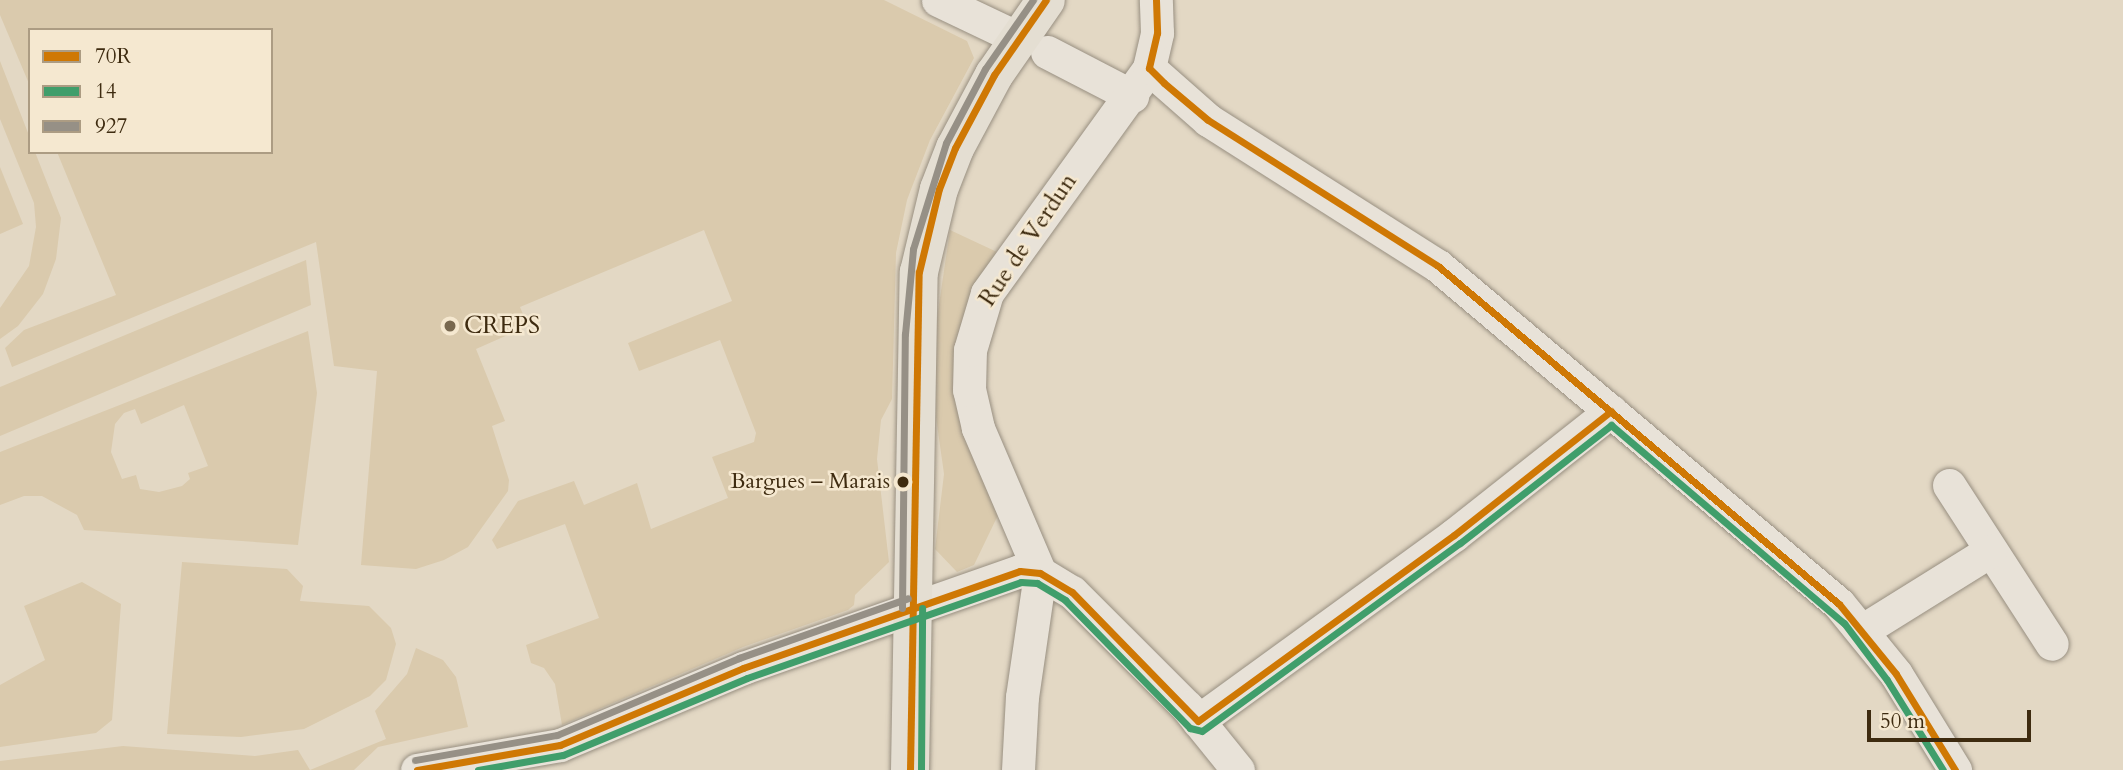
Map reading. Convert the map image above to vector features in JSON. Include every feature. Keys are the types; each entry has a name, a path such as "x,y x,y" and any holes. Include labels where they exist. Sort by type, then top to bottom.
{"main road":[{"path":"910,770 919,272 933,210 955,148 1033,45 1046,0"}],"street":[{"path":"937,0 1132,96"},
{"name":"Rue de Verdun","path":"1040,573 978,428 969,390 970,350 987,293 1132,96 1149,68 1157,33 1156,0"},
{"path":"1149,68 1208,120 1420,252 1612,411 1863,629 1955,770"},
{"path":"1198,721 1444,542 1612,411"},
{"path":"1949,485 2052,644"},
{"path":"1863,629 1990,551"},
{"path":"417,770 484,764 540,751 743,668 1012,572 1040,573 1072,592 1198,721 1238,770"},
{"path":"1018,770 1022,697 1040,573"},
{"path":"532,770 584,746 624,718"}],"shaded area":[{"path":"0,0 884,0 967,41 974,58 930,140 907,200 896,253 892,399 881,420 877,459 889,562 855,595 854,605 848,610 743,647 562,725 555,684 544,668 531,663 526,645 599,618 565,524 497,549 492,540 518,501 574,481 584,505 637,483 651,529 728,498 712,457 754,442 756,433 720,340 639,371 628,343 732,301 704,230 520,307 528,326 476,349 505,421 492,426 509,480 508,491 468,547 444,560 416,569 361,565 377,371 334,366 316,242 12,367 5,348 24,330 116,295 58,154 273,154 273,28 28,28 28,81 0,15"},
{"path":"0,61 28,133 28,154 36,154 61,218 56,259 43,294 18,326 0,339 0,308 29,266 36,227 34,203 0,119"},
{"path":"0,167 23,224 0,234"},
{"path":"950,230 997,252 963,319 1000,511 974,565 957,572 935,549 944,474 936,417 936,325"},
{"path":"306,260 311,305 0,436 0,387"},
{"path":"308,331 317,393 298,545 84,530 77,515 42,496 24,496 0,505 0,452","holes":["184,405 208,466 188,473 190,479 182,486 159,492 140,489 136,475 122,479 111,452 115,424 124,413 135,409 141,424"]},
{"path":"182,562 287,569 303,586 300,601 369,606 391,628 396,644 386,680 370,696 304,729 241,737 167,734"},
{"path":"82,582 121,604 112,720 96,733 0,747 0,685 45,660 24,606"},
{"path":"416,648 443,660 456,677 468,727 378,747 354,770 310,770 386,739 375,711 407,674"},
{"path":"123,746 255,756 298,750 310,770 0,770 0,761"}],"transit line":[{"name":"927","path":"902,608 905,334 913,249 946,143 985,69 1033,0"},
{"name":"70R","path":"910,770 919,272 939,189 955,148 994,75 1046,0"},
{"name":"70R","path":"1156,0 1157,33 1149,68 1164,83 1208,120 1438,266 1839,604 1896,674 1955,770"},
{"name":"70R","path":"417,770 560,745 743,668 1020,571 1040,573 1072,592 1198,721 1454,535 1611,411"},
{"name":"14","path":"478,770 563,755 747,678 1021,582 1037,583 1065,600 1190,728 1202,731 1460,543 1611,425 1844,623 1887,680 1943,770"},
{"name":"927","path":"415,760 557,735 739,658 908,598"},
{"name":"14","path":"921,770 922,608"}],"place":[{"name":"CREPS","path":"450,326"},
{"name":"Bargues – Marais","path":"903,482"}]}
